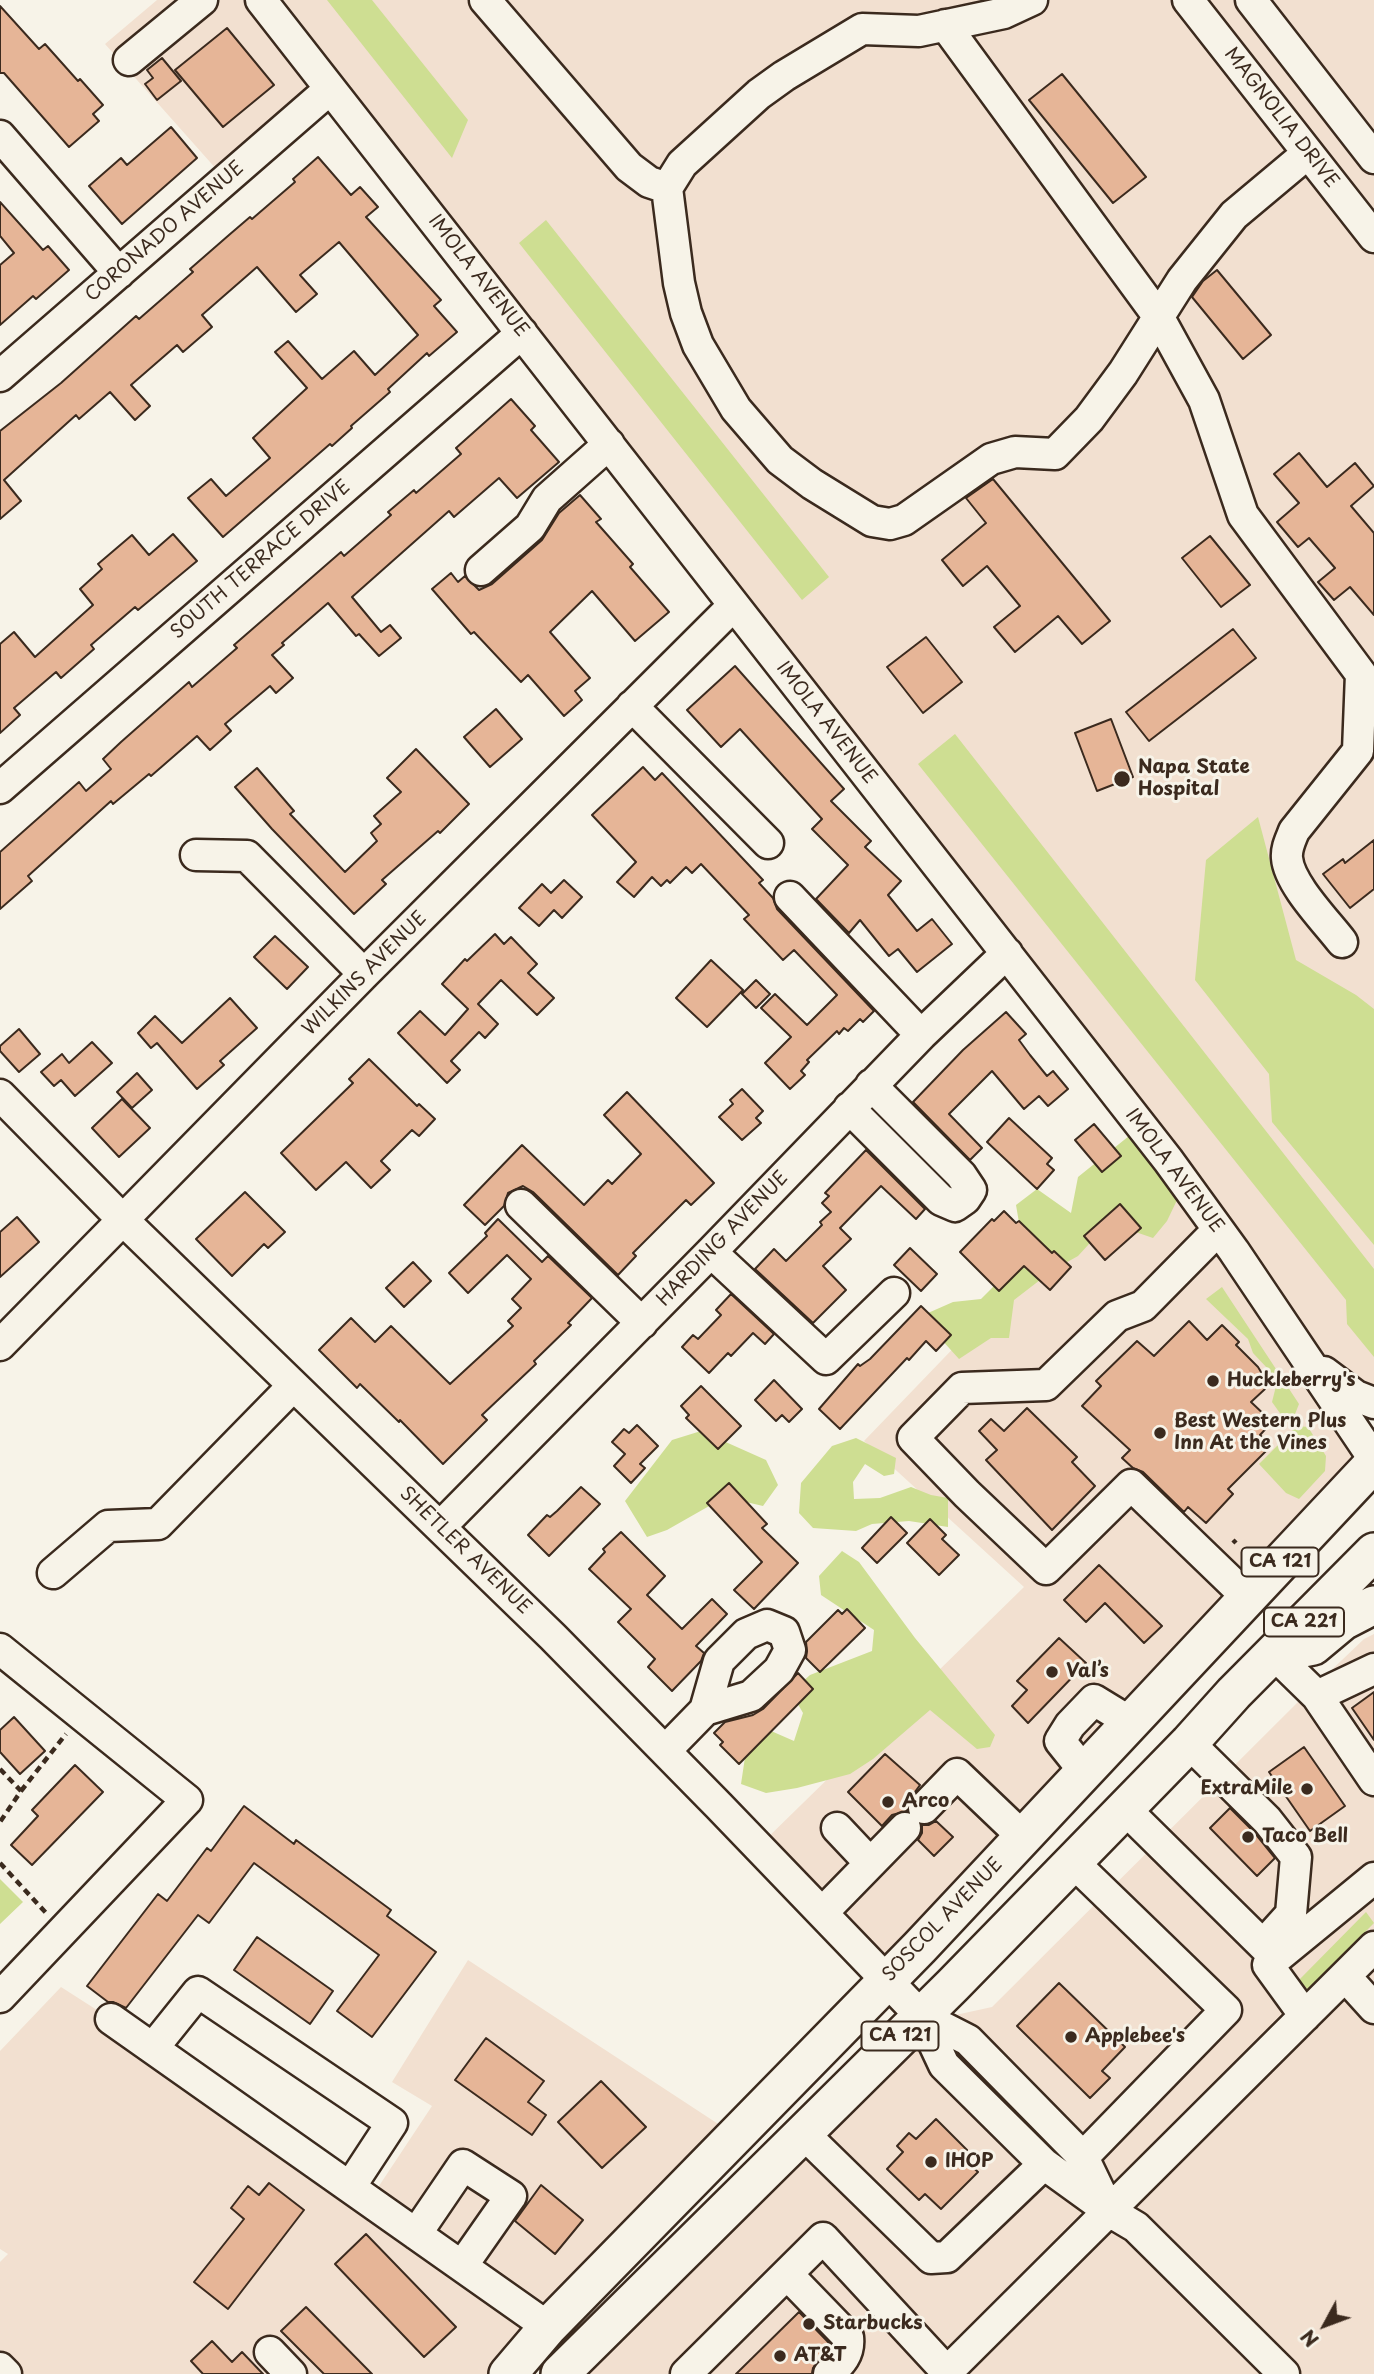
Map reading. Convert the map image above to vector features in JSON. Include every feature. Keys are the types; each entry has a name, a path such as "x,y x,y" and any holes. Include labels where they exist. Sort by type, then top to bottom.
{"main road":[{"name":"SOSCOL AVENUE","path":"508,2374 548,2327 1023,1836 1374,1461"},
{"name":"CA 221","path":"1234,1693 1374,1552"},
{"path":"1273,1653 1313,1646 1343,1620 1374,1605"},
{"name":"CA 121","path":"560,2374 921,2016 1189,1743 1234,1693"}],"street":[{"path":"129,60 202,0"},
{"name":"IMOLA AVENUE","path":"261,0 1177,1171 1374,1461"},
{"path":"485,0 629,167 649,182 667,187"},
{"path":"1032,0 1004,13 919,31 862,29 784,76 737,113 682,164 667,187 679,283 686,313 698,345 718,383 754,432 780,460 812,484 872,521 890,524 904,520 991,459 1015,452 1055,454 1089,419 1123,373 1182,280 1234,215 1308,153"},
{"name":"MAGNOLIA DRIVE","path":"1188,0 1374,237"},
{"path":"1251,0 1374,158"},
{"path":"945,25 1158,316 1204,400 1243,515 1361,674 1358,751 1294,831 1287,858 1296,883 1342,942"},
{"name":"CORONADO AVENUE","path":"0,376 330,89"},
{"path":"0,136 119,273"},
{"name":"SOUTH TERRACE DRIVE","path":"0,788 522,333"},
{"path":"481,570 530,527 547,499 608,444"},
{"name":"WILKINS AVENUE","path":"0,1345 364,974 734,605"},
{"path":"632,706 768,843"},
{"path":"196,855 247,856 364,974"},
{"path":"790,897 921,1035"},
{"name":"HARDING AVENUE","path":"439,1527 712,1252 921,1035 1007,953"},
{"path":"849,1108 941,1200 955,1206 965,1199 971,1190 961,1175 871,1086"},
{"name":"SHETLER AVENUE","path":"0,1095 122,1220 439,1527 665,1751 921,2016"},
{"path":"521,1205 642,1323"},
{"path":"1218,1230 1143,1306 1117,1316 1046,1385 962,1388 913,1438 1046,1569 1131,1485 1247,1597"},
{"path":"712,1252 826,1359 894,1293"},
{"path":"1304,1357 1356,1396 1374,1403"},
{"path":"54,1573 108,1527 158,1524 293,1386"},
{"path":"0,1649 187,1800 0,1997"},
{"path":"1273,1653 1317,1696 1374,1780"},
{"path":"1317,1696 1374,1669"},
{"path":"665,1751 705,1710"},
{"path":"1189,1743 1267,1820 1296,1857 1291,1914 1270,1952 1268,1965 1304,2016"},
{"path":"822,1913 957,1774 1023,1836"},
{"path":"1124,1808 1270,1952"},
{"path":"837,1828 870,1863"},
{"path":"1072,1861 1226,2010 1083,2157"},
{"path":"1270,1952 1374,1878"},
{"path":"685,2374 823,2238 946,2373 1374,1947"},
{"path":"1345,1976 1374,2008"},
{"path":"153,2048 198,1992 392,2123 350,2187"},
{"path":"921,2016 968,2040 1083,2157 1109,2211"},
{"path":"921,2016 944,2065 1044,2164 1136,2227 1284,2374"},
{"path":"111,2019 548,2327"},
{"path":"803,2133 931,2258 947,2257 1044,2164"},
{"path":"416,2234 463,2165 511,2196 462,2266"},
{"path":"786,2274 849,2337 849,2347 844,2360 829,2374"},
{"path":"270,2352 291,2374"},
{"path":"0,2368 6,2374"}],"path":[{"path":"0,1822 21,1791 82,1715"},
{"path":"0,1769 21,1791"},
{"path":"0,1863 62,1931"}],"shaded area":[{"name":"Napa State Hospital","path":"157,0 1374,0 1374,1402 1356,1396 1374,1459 886,1980 758,1847 1024,1587 864,1441 1020,1279 1150,1137 331,89 226,180 105,44"},
{"path":"1374,1634 1374,2374 560,2374 921,2016 960,2014 992,2007 1298,1702 1364,1639"},
{"path":"468,1960 735,2135 502,2374 0,2374 0,2262 8,2254 0,2249 0,2051 61,1987 111,2019 369,2201 432,2106 392,2082"}],"green space":[{"path":"327,0 372,0 468,120 452,158"},
{"path":"546,220 829,577 802,600 519,243"},
{"path":"955,734 1374,1269 1374,1357 1347,1324 1346,1300 918,764"},
{"path":"1258,817 1296,960 1356,995 1374,1009 1374,1245 1272,1122 1269,1074 1195,980 1206,860"},
{"path":"1129,1136 1159,1165 1178,1198 1167,1221 1153,1238 1121,1227 1099,1233 1078,1256 1053,1270 1014,1300 1009,1338 991,1338 959,1359 931,1328 928,1313 953,1302 981,1299 1010,1270 1022,1240 1016,1205 1037,1189 1071,1213 1078,1177"},
{"path":"1222,1287 1299,1404 1293,1419 1287,1423 1272,1402 1276,1386 1268,1369 1253,1353 1248,1339 1206,1299"},
{"path":"1297,1426 1308,1427 1326,1456 1325,1471 1299,1499 1286,1493 1259,1464"},
{"path":"701,1431 766,1460 778,1485 763,1506 725,1497 667,1530 647,1537 625,1501 672,1440"},
{"path":"856,1438 896,1458 894,1474 884,1476 865,1464 853,1482 854,1499 880,1498 911,1487 948,1498 948,1527 909,1521 872,1524 856,1531 813,1528 799,1513 801,1483 832,1446"},
{"path":"842,1551 859,1562 915,1638 995,1735 990,1747 977,1749 930,1710 873,1759 850,1774 766,1793 741,1784 747,1744 762,1727 794,1741 803,1713 791,1692 810,1675 872,1651 874,1630 821,1595 819,1576"},
{"path":"0,1879 23,1902 0,1924"},
{"path":"1366,1912 1374,1923 1308,1990 1299,1980"}],"building":[{"path":"0,6 39,49 45,44 103,105 93,114 99,121 69,147 4,73 0,73"},
{"path":"227,28 274,85 223,127 175,70"},
{"path":"162,58 181,81 157,100 145,84 153,78 147,70"},
{"path":"1062,74 1146,177 1113,203 1029,100"},
{"path":"171,127 197,158 122,224 89,186 121,158 127,165"},
{"path":"318,157 351,195 360,187 378,207 366,217 441,300 434,306 457,332 429,356 427,353 388,389 390,392 351,426 352,428 223,537 188,498 211,479 226,496 270,458 253,438 307,388 275,352 288,341 322,379 354,351 375,375 418,335 339,242 300,275 317,294 296,312 257,267 202,315 212,327 183,352 177,345 131,385 150,406 135,420 110,392 79,419 76,415 4,480 21,501 0,519 0,431 61,383 136,316 139,319 193,272 190,269 295,182 293,179"},
{"path":"0,202 43,250 48,246 69,270 36,299 33,296 0,325 0,265 14,253 0,236"},
{"path":"1217,270 1271,335 1243,359 1192,297 1203,281"},
{"path":"511,399 535,426 531,430 559,462 517,498 499,478 454,517 449,511 352,597 381,632 390,625 401,638 379,656 359,634 356,636 328,603 272,655 293,678 276,693 270,686 225,724 231,731 210,750 197,736 151,776 149,774 113,804 111,801 28,876 32,881 0,909 0,852 79,782 86,791 111,769 103,759 121,742 189,682 192,687 237,648 234,645 341,552 344,556 391,515 388,512 414,490 416,493 461,454 456,448"},
{"path":"1299,453 1327,487 1355,463 1374,486 1351,506 1374,533 1374,615 1350,587 1334,600 1318,582 1335,568 1309,538 1298,547 1277,522 1299,503 1274,474"},
{"path":"993,479 1110,621 1082,644 1058,616 1015,652 994,627 1020,606 987,566 963,586 942,560 986,523 966,498"},
{"path":"580,495 601,519 596,522 633,564 630,567 669,612 635,641 592,591 550,632 590,678 575,691 582,700 564,716 528,675 521,682 474,632 471,634 432,589 451,573 458,582 465,576 479,590 492,584 542,540 559,513"},
{"path":"173,534 197,561 138,610 135,607 91,645 94,649 61,678 56,672 14,708 20,715 0,733 0,644 14,632 35,657 93,605 80,589 102,569 98,564 132,535 149,555"},
{"path":"1210,536 1250,585 1221,607 1182,558"},
{"path":"1233,629 1256,658 1149,741 1126,712"},
{"path":"926,637 962,682 923,713 887,667"},
{"path":"735,666 844,789 831,801 871,841 865,847 901,881 888,895 917,931 932,919 952,944 917,972 898,949 889,956 860,920 849,933 816,899 848,865 812,829 822,819 740,729 721,747 687,710"},
{"path":"496,709 522,739 490,767 464,737"},
{"path":"1111,719 1133,777 1097,791 1075,733"},
{"path":"416,749 469,804 440,833 438,831 382,880 386,884 354,914 235,787 257,768 294,811 290,814 345,872 377,841 371,833 381,824 374,816 401,792 387,778"},
{"path":"643,767 655,780 662,773 763,880 759,883 773,898 777,909 874,1011 863,1022 860,1019 848,1031 844,1028 839,1034 837,1031 807,1060 809,1062 801,1071 805,1075 790,1089 765,1063 791,1037 761,1008 775,994 807,1025 837,995 794,950 783,960 744,919 749,915 701,864 692,873 686,867 670,883 667,880 661,886 652,877 634,897 617,882 636,862 592,815"},
{"path":"1374,840 1374,889 1350,908 1323,874 1343,859 1345,863"},
{"path":"564,880 582,897 562,918 554,910 539,926 519,908 542,884 551,893"},
{"path":"495,934 504,944 511,937 537,964 528,973 554,998 537,1015 501,980 478,1004 498,1024 485,1038 479,1032 451,1061 460,1070 447,1083 398,1033 420,1011 445,1035 468,1009 442,984 465,959 467,961"},
{"path":"275,936 308,967 287,989 254,957"},
{"path":"711,960 743,990 707,1027 676,998"},
{"path":"756,980 770,994 756,1008 742,994"},
{"path":"230,998 257,1028 220,1061 224,1065 197,1089 157,1043 151,1048 138,1033 155,1016 182,1043"},
{"path":"1006,1012 1026,1034 1019,1040 1030,1055 1047,1076 1053,1071 1068,1089 1048,1106 1039,1096 1024,1109 992,1071 949,1114 982,1148 970,1160 913,1102 963,1050"},
{"path":"19,1029 40,1054 19,1072 0,1051 0,1046"},
{"path":"92,1042 112,1063 75,1096 61,1080 54,1086 41,1072 62,1054 69,1063"},
{"path":"369,1059 417,1106 419,1104 435,1119 419,1136 412,1130 381,1161 390,1170 371,1188 346,1162 316,1190 281,1153 353,1083 349,1079"},
{"path":"137,1073 152,1090 132,1108 117,1092"},
{"path":"742,1089 763,1111 756,1118 761,1123 742,1140 719,1117 733,1104 730,1100"},
{"path":"627,1092 714,1183 691,1205 686,1200 633,1253 636,1256 618,1275 533,1192 523,1186 508,1193 504,1206 485,1225 464,1205 522,1145 584,1205 608,1180 612,1184 641,1154 604,1115"},
{"path":"122,1099 150,1128 119,1157 92,1128"},
{"path":"1009,1118 1052,1158 1047,1164 1054,1170 1037,1189 987,1142"},
{"path":"1094,1124 1121,1156 1102,1172 1075,1140"},
{"path":"866,1150 925,1209 916,1219 881,1186 840,1228 851,1239 823,1266 846,1290 813,1323 755,1269 774,1249 786,1261 822,1225 820,1222 831,1212 822,1203 829,1196 825,1193"},
{"path":"245,1192 285,1232 268,1248 264,1244 232,1276 196,1239"},
{"path":"1120,1204 1141,1228 1105,1260 1084,1236"},
{"path":"1004,1211 1071,1267 1050,1290 1024,1266 999,1291 960,1252 992,1219 994,1221"},
{"path":"17,1217 39,1242 0,1277 0,1232"},
{"path":"498,1219 542,1262 548,1256 592,1298 568,1323 571,1325 534,1361 536,1364 482,1415 487,1420 443,1464 400,1420 399,1422 360,1384 357,1388 319,1350 351,1318 375,1342 391,1326 450,1384 513,1326 508,1321 521,1308 512,1299 531,1279 507,1255 468,1293 449,1273 487,1236 485,1233"},
{"path":"910,1248 937,1274 921,1291 894,1265"},
{"path":"413,1262 431,1281 404,1307 386,1288"},
{"path":"731,1294 774,1334 765,1344 753,1333 731,1356 728,1353 709,1373 682,1347 693,1335 698,1339 721,1315 716,1310"},
{"path":"921,1306 951,1335 936,1351 926,1341 840,1429 819,1409 858,1364 860,1366 870,1359"},
{"path":"1189,1321 1207,1340 1222,1325 1239,1342 1236,1345 1264,1377 1265,1389 1251,1402 1272,1422 1260,1435 1271,1446 1228,1489 1233,1494 1206,1523 1188,1507 1184,1512 1143,1472 1133,1468 1122,1458 1130,1450 1082,1406 1101,1386 1096,1381 1137,1341 1154,1356"},
{"path":"774,1380 802,1409 789,1422 782,1415 776,1421 755,1400"},
{"path":"701,1386 741,1426 718,1449 686,1418 689,1415 681,1406"},
{"path":"1027,1408 1077,1457 1072,1462 1095,1486 1052,1530 986,1460 997,1450 979,1431 991,1419 1004,1431"},
{"path":"637,1425 658,1446 640,1464 645,1468 631,1483 614,1466 625,1454 612,1442 624,1429 629,1433"},
{"path":"729,1483 767,1524 762,1528 798,1563 754,1609 734,1590 762,1562 707,1503"},
{"path":"581,1487 600,1504 549,1556 528,1535"},
{"path":"891,1517 907,1533 877,1563 862,1548"},
{"path":"930,1519 946,1535 942,1539 959,1555 939,1575 907,1543"},
{"path":"621,1532 665,1576 647,1595 682,1629 712,1599 727,1614 696,1646 704,1653 701,1661 672,1691 648,1667 655,1659 618,1622 631,1609 589,1569 605,1552 603,1549"},
{"path":"1099,1565 1162,1626 1144,1643 1105,1603 1086,1622 1064,1600"},
{"path":"847,1609 865,1628 820,1672 806,1658 806,1642 838,1610 842,1614"},
{"name":"Val’s","path":"1059,1638 1086,1663 1028,1723 1012,1706 1027,1690 1017,1681"},
{"path":"798,1673 813,1689 739,1764 720,1745 723,1742 714,1733 725,1722 753,1715 763,1709"},
{"path":"1374,1692 1374,1740 1352,1708"},
{"path":"14,1717 45,1751 20,1774 0,1752 0,1730"},
{"name":"ExtraMile","path":"1304,1747 1345,1806 1310,1831 1269,1772"},
{"name":"Arco","path":"885,1754 920,1785 907,1803 907,1811 892,1815 882,1826 848,1792"},
{"path":"75,1765 103,1792 32,1865 11,1845 38,1816 32,1810"},
{"path":"244,1806 294,1844 296,1840 391,1910 387,1916 436,1952 372,2037 337,2011 379,1955 254,1863 209,1923 198,1915 126,2008 108,2002 87,1986 158,1894 167,1901 207,1848 211,1851"},
{"name":"Taco Bell","path":"1230,1808 1275,1858 1257,1876 1210,1828"},
{"path":"936,1821 953,1837 934,1856 918,1840 922,1825"},
{"path":"257,1937 333,1991 310,2024 234,1970"},
{"name":"Applebee's","path":"1059,1983 1125,2047 1102,2071 1110,2078 1090,2098 1017,2026"},
{"path":"486,2038 544,2081 528,2102 546,2115 532,2135 455,2080"},
{"path":"601,2081 646,2127 602,2168 558,2122"},
{"name":"IHOP","path":"936,2119 967,2150 961,2156 978,2172 941,2209 925,2194 919,2200 887,2169 903,2152 897,2146 909,2133 916,2139"},
{"path":"269,2183 304,2210 228,2309 194,2282 244,2219 231,2208 248,2186 259,2195"},
{"path":"541,2185 583,2220 555,2254 515,2221"},
{"path":"366,2234 456,2327 424,2357 335,2264"},
{"path":"306,2307 372,2374 324,2374 281,2331"},
{"path":"799,2312 830,2344 813,2368 812,2374 736,2374"},
{"path":"212,2341 232,2362 242,2352 263,2374 203,2374 191,2361"}],"place":[{"name":"Napa State Hospital","path":"1122,779"},
{"name":"Huckleberry's","path":"1213,1381"},
{"name":"Best Western Plus Inn At the Vines","path":"1160,1433"},
{"name":"Val’s","path":"1052,1672"},
{"name":"ExtraMile","path":"1307,1789"},
{"name":"Arco","path":"888,1802"},
{"name":"Taco Bell","path":"1248,1837"},
{"name":"Applebee's","path":"1071,2037"},
{"name":"IHOP","path":"931,2162"},
{"name":"Starbucks","path":"809,2324"},
{"name":"AT&T","path":"780,2356"}]}
